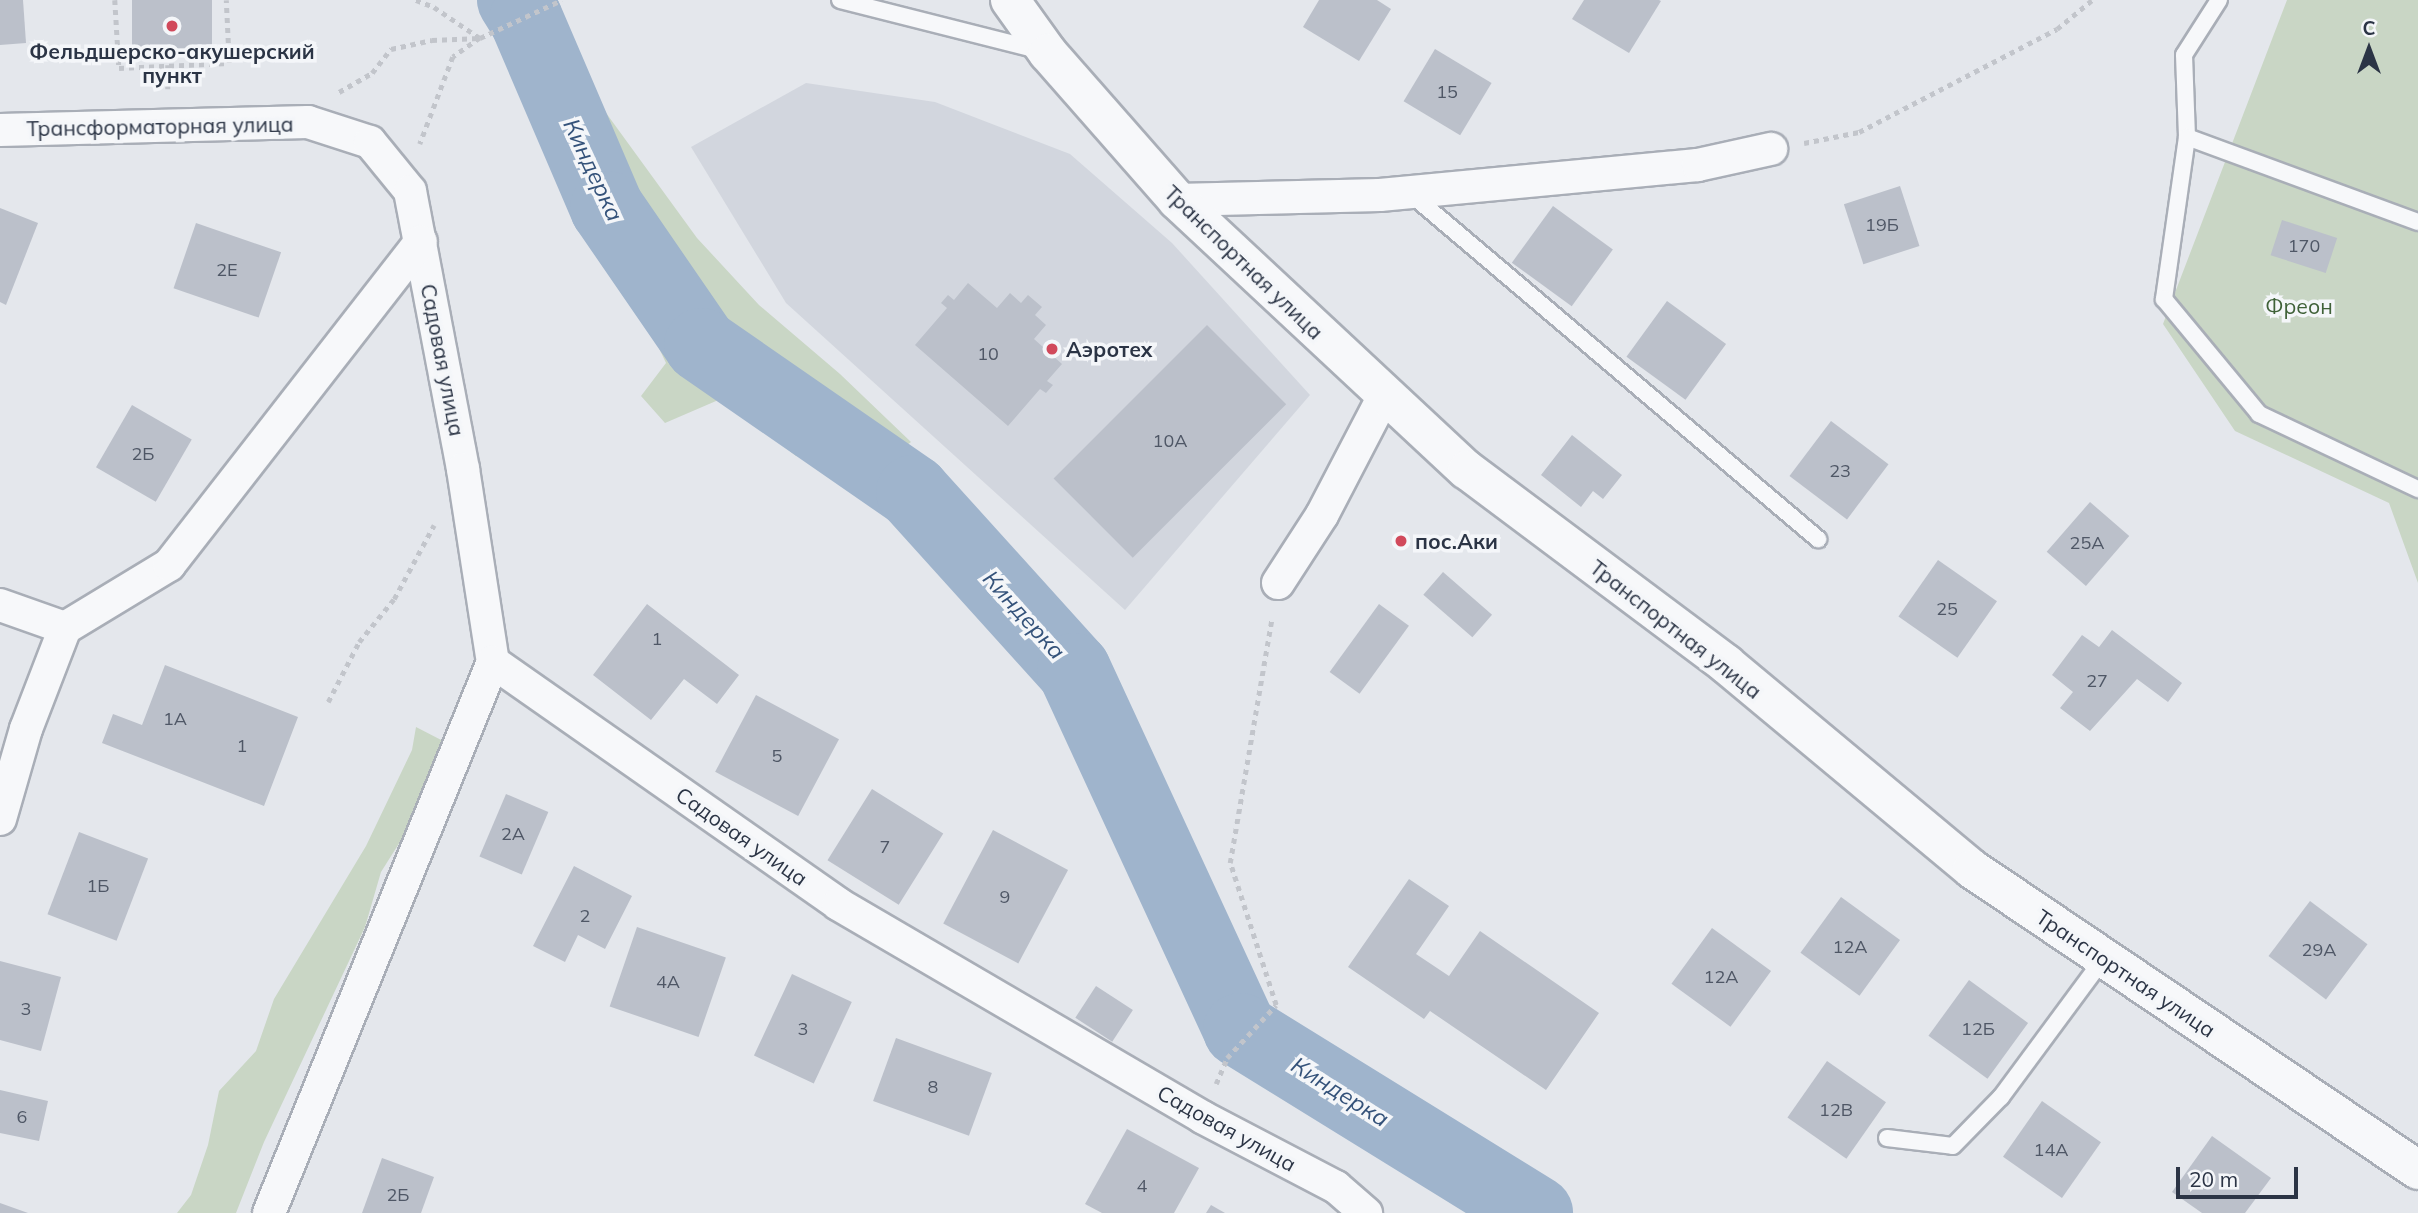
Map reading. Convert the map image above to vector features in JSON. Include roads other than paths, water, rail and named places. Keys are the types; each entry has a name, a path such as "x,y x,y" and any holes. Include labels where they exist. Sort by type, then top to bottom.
{"street":[{"name":"Транспортная улица","path":"1010,0 1048,53 1177,200 1384,396 1467,470 1726,664 1972,869 2418,1170"},
{"name":"Трансформаторная улица","path":"0,130 308,122 370,142 410,191 421,241"},
{"path":"1177,200 1409,192 1698,165 1771,149"},
{"path":"0,819 26,729 65,628 169,565 421,241"},
{"name":"Садовая улица","path":"421,241 463,469 493,662 838,904 1202,1117 1336,1188 1366,1213"},
{"path":"1278,583 1322,515 1384,396"},
{"path":"0,605 65,628"},
{"path":"270,1213 493,662"}],"lane":[{"path":"840,0 1048,53"},
{"path":"2219,0 2184,55 2187,137 2164,299 2259,414 2418,489"},
{"path":"2187,137 2418,222"},
{"path":"1409,192 1818,539"},
{"path":"1887,1138 1953,1146 2001,1097 2104,958"}],"waterway":[{"name":"Киндерка","path":"514,0 526,19 607,208 701,345 913,492 1074,670 1240,1030 1536,1213"}],"place":[{"name":"Фельдшерско-акушерский пункт","path":"172,26"},
{"name":"Аэротех","path":"1052,349"},
{"name":"пос.Аки","path":"1401,541"}],"park label":[{"name":"Фреон","path":"2299,306"}]}
